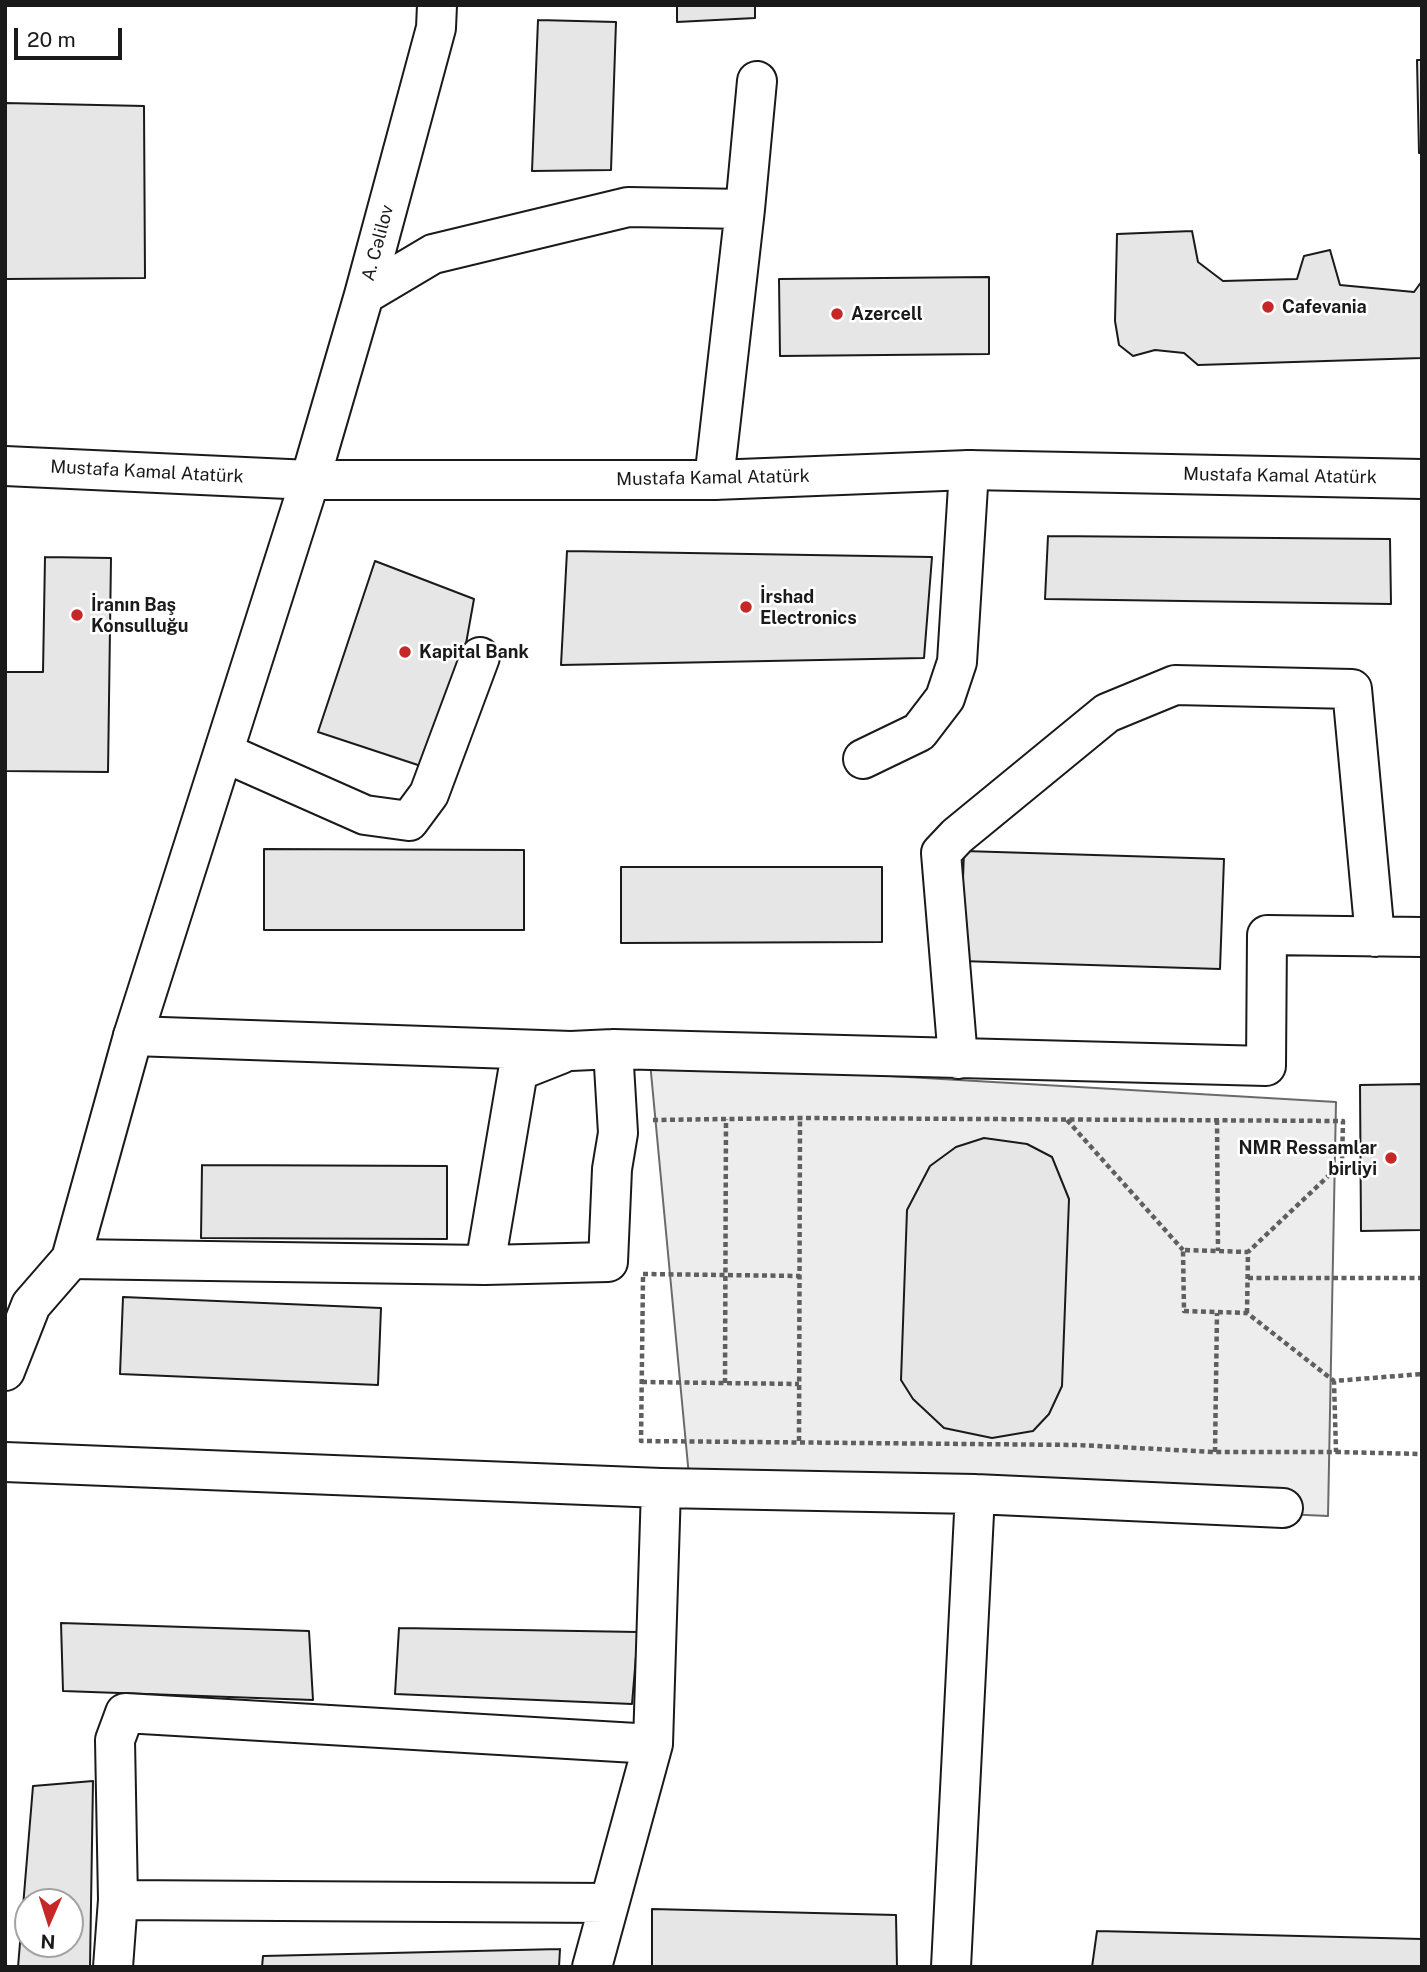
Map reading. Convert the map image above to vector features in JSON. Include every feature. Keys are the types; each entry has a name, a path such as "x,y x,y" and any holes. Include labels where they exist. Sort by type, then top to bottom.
{"street":[{"name":"A. Cəlilov","path":"72,1259 133,1036 310,480 364,295 440,13"},
{"path":"714,480 757,80"},
{"path":"364,295 433,254 628,207 745,209"},
{"name":"Mustafa Kamal Atatürk","path":"5,466 310,480 714,480 969,470 1422,479"},
{"path":"863,759 919,732 945,698 957,662 969,470"},
{"path":"225,753 365,815 409,821 429,794 480,657"},
{"path":"958,1059 940,853 957,836 1107,713 1175,685 1352,689 1375,937"},
{"path":"133,1036 571,1051 613,1049 1266,1066 1267,935 1422,937"},
{"path":"5,1371 18,1310 72,1259 485,1265 608,1262 612,1169 618,1133 613,1049"},
{"path":"485,1265 518,1071 571,1051"},
{"path":"5,1462 661,1488 975,1494 1283,1507"},
{"path":"592,1967 607,1903 653,1744 661,1488"},
{"path":"951,1967 975,1494"},
{"path":"113,1967 118,1900 115,1740 125,1713 653,1744"},
{"path":"118,1900 607,1903"}],"path":[{"path":"618,1133 646,1120 800,1118 1343,1121 1342,1163 1248,1252 1247,1312"},
{"path":"799,1441 800,1118"},
{"path":"725,1383 726,1119"},
{"path":"1067,1120 1183,1250 1184,1311 1247,1312 1334,1381 1422,1374"},
{"path":"1217,1120 1218,1251"},
{"path":"1183,1250 1248,1252"},
{"path":"643,1261 641,1441 1078,1445 1215,1452 1422,1454"},
{"path":"643,1274 800,1276"},
{"path":"1247,1278 1422,1278"},
{"path":"1215,1452 1217,1313"},
{"path":"1334,1381 1336,1452"},
{"path":"642,1382 799,1384"}],"shaded area":[{"path":"650,1062 1336,1102 1328,1516 690,1487"}],"building":[{"path":"677,5 755,5 755,18 677,22"},
{"path":"538,20 616,22 611,170 532,171"},
{"path":"1417,60 1422,60 1422,153 1419,153"},
{"path":"5,103 144,106 145,278 5,279"},
{"name":"Cafevania","path":"1192,231 1198,262 1223,281 1297,279 1304,256 1330,250 1340,285 1414,292 1422,281 1422,358 1198,365 1184,353 1155,350 1133,356 1119,345 1115,321 1117,234"},
{"path":"989,277 989,354 780,356 779,279"},
{"path":"1048,536 1390,539 1391,604 1045,599"},
{"name":"İrshad Electronics","path":"567,551 932,557 924,658 561,665"},
{"name":"İranın Baş Konsulluğu","path":"45,557 111,558 108,772 5,771 5,672 43,672"},
{"name":"Kapital Bank","path":"375,561 474,599 455,705 427,768 318,732"},
{"path":"264,849 524,850 524,930 264,930"},
{"path":"964,851 1224,859 1220,969 960,961"},
{"path":"621,867 882,867 882,942 621,943"},
{"name":"NMR Ressamlar birliyi","path":"1422,1084 1422,1230 1361,1231 1360,1085"},
{"path":"984,1138 1027,1144 1052,1157 1069,1199 1062,1386 1049,1414 1033,1431 992,1438 944,1428 913,1399 901,1380 907,1210 930,1166 956,1147"},
{"path":"202,1165 447,1166 447,1239 201,1238"},
{"path":"123,1297 381,1308 378,1385 120,1374"},
{"path":"61,1623 309,1631 313,1700 63,1691"},
{"path":"399,1628 638,1632 632,1704 395,1694"},
{"path":"93,1781 90,1967 18,1967 19,1958 84,1958 84,1888 25,1888 33,1786"},
{"path":"652,1909 896,1915 897,1967 652,1967"},
{"path":"1097,1931 1422,1939 1422,1967 1092,1967"},
{"path":"560,1949 559,1967 262,1967 263,1956"}],"place":[{"name":"Cafevania","path":"1268,307"},
{"name":"Azercell","path":"837,314"},
{"name":"İrshad Electronics","path":"746,607"},
{"name":"İranın Baş Konsulluğu","path":"77,615"},
{"name":"Kapital Bank","path":"405,652"},
{"name":"NMR Ressamlar birliyi","path":"1391,1158"}]}
